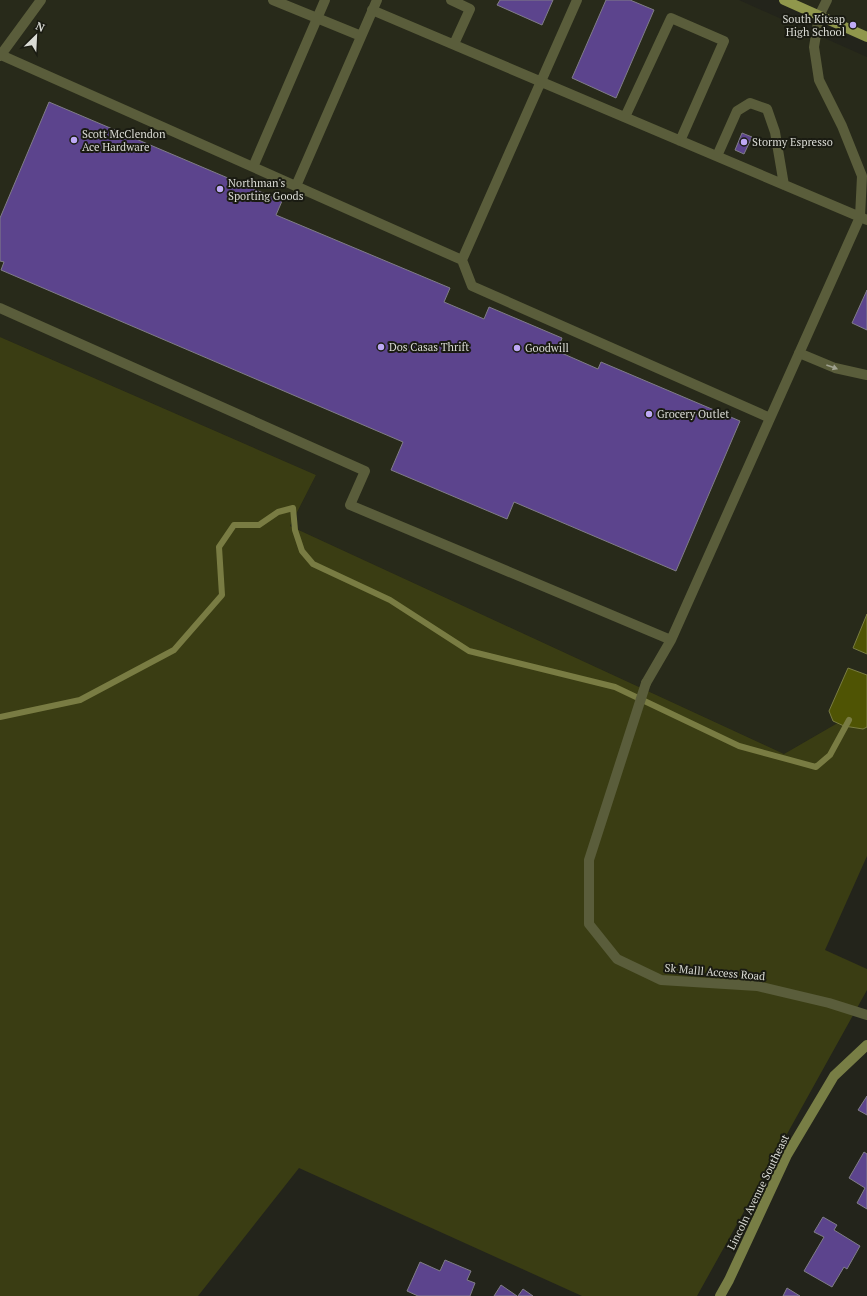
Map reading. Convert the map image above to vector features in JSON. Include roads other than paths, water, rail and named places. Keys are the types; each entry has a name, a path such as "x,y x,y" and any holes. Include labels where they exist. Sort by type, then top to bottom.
{"main road":[{"path":"784,0 867,37"}],"street":[{"path":"41,0 0,56 462,260"},
{"path":"273,0 361,36"},
{"path":"254,167 325,0"},
{"path":"296,186 377,0"},
{"path":"451,0 470,8 454,44"},
{"path":"577,0 462,260 472,286 770,418"},
{"path":"372,10 863,219 862,176 842,126 819,80 814,47 819,16 827,0"},
{"path":"625,117 671,18 724,41 680,140"},
{"path":"717,156 737,111 750,103 766,109 775,132 784,185"},
{"name":"Sk Malll Access Road","path":"863,219 799,353 671,640 646,683 589,860 589,924 617,959 661,980 757,986 829,1003 867,1015"},
{"path":"0,308 365,471 350,505 671,640"},
{"path":"799,353 835,368 867,375"},
{"name":"Lincoln Avenue Southeast","path":"720,1296 729,1280 786,1155 834,1076 867,1045"}],"waterway":[{"path":"0,717 80,700 174,650 222,595 219,547 234,525 259,525 278,512 293,508 295,530 302,551 313,564 390,600 469,651 615,687 739,746 816,767 830,755 849,720"}],"place":[{"name":"South Kitsap High School","path":"853,25"},
{"name":"Scott McClendon Ace Hardware","path":"74,140"},
{"name":"Stormy Espresso","path":"744,142"},
{"name":"Northman's Sporting Goods","path":"220,189"},
{"name":"Dos Casas Thrift","path":"381,347"},
{"name":"Goodwill","path":"517,348"},
{"name":"Grocery Outlet","path":"649,414"}]}
